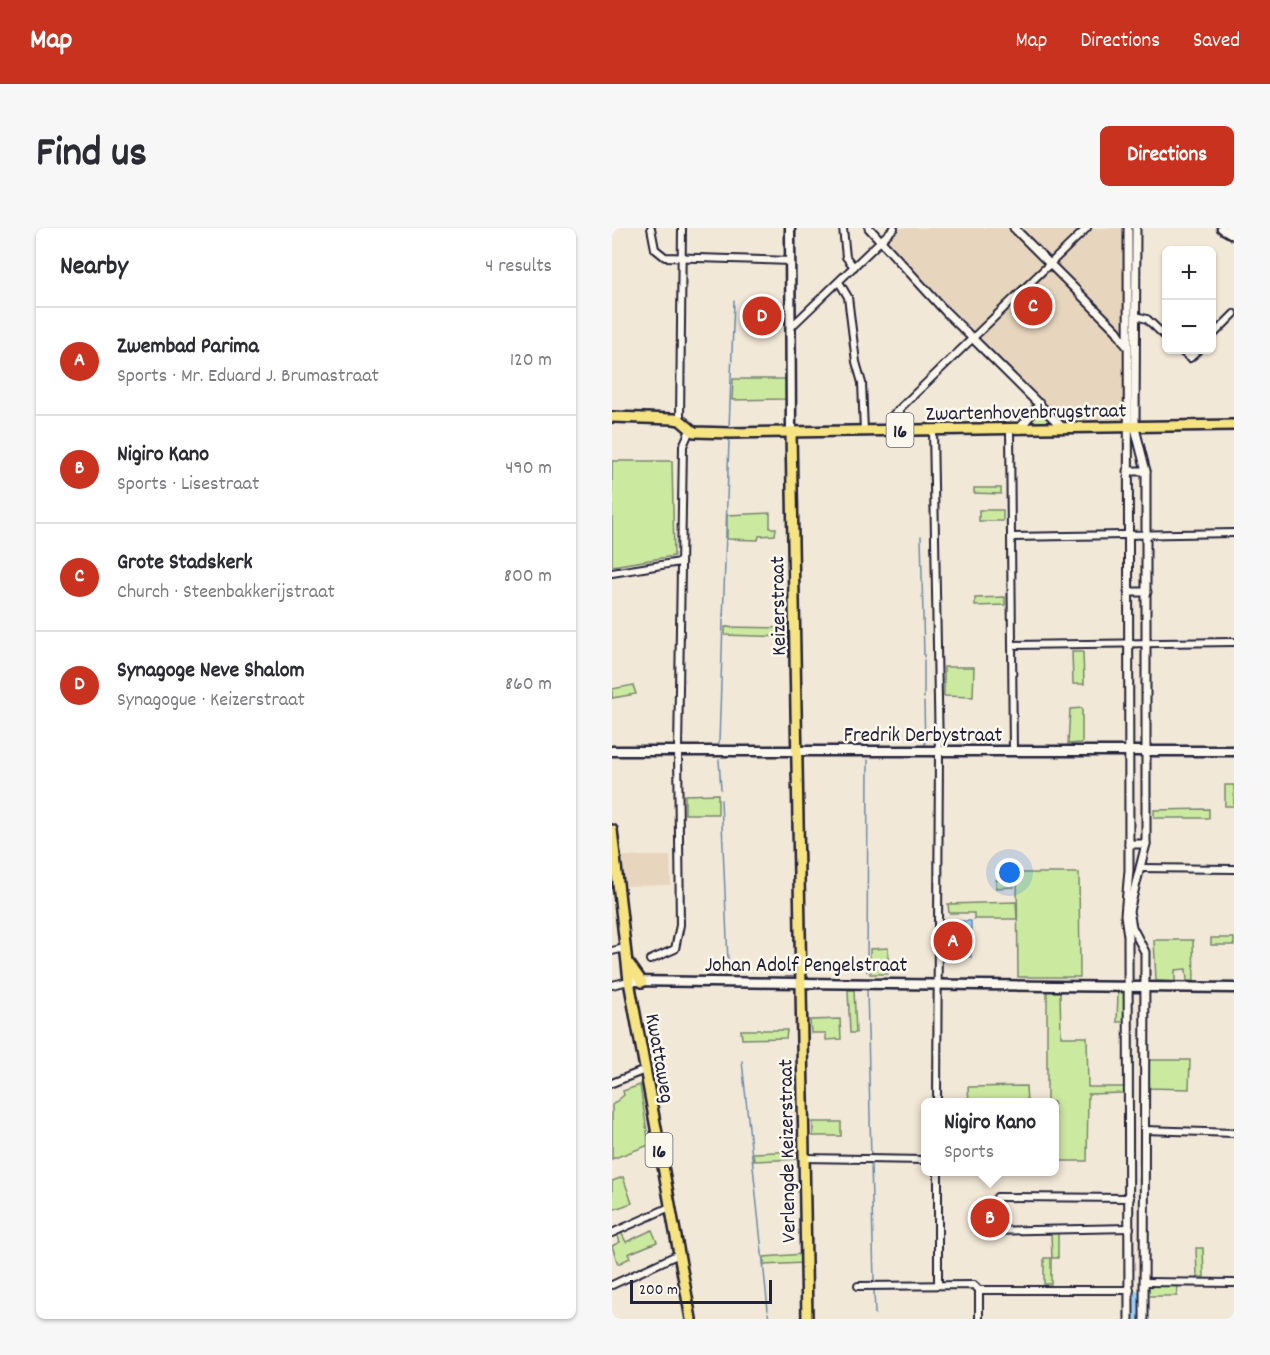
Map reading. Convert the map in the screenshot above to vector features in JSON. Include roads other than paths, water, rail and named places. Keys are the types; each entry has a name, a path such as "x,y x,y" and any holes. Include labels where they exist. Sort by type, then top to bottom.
{"main road":[{"name":"Keizerstraat","path":"790,228 791,432 801,982"},
{"path":"1222,228 1234,235"},
{"path":"612,417 680,420 690,430"},
{"name":"Zwartenhovenbrugstraat","path":"690,430 731,433 1234,425"},
{"name":"Fredrik Derbystraat","path":"612,751 939,753 1234,750"},
{"name":"16","path":"612,830 629,981"},
{"path":"626,953 642,982"},
{"name":"Johan Adolf Pengelstraat","path":"629,981 1234,988"},
{"name":"Kwattaweg","path":"629,981 691,1319"},
{"name":"Verlengde Keizerstraat","path":"801,982 807,1319"}],"street":[{"path":"651,228 651,241 656,252 664,256 791,261"},
{"path":"680,420 682,228"},
{"path":"843,228 846,257 854,267"},
{"path":"869,228 1064,428"},
{"path":"791,327 894,228"},
{"path":"1014,228 1117,331 1127,347"},
{"path":"892,431 900,411 973,337 1087,228"},
{"path":"1128,228 1127,347 1131,428 1146,471 1148,752 1146,844 1125,915 1128,936 1131,1061 1129,1319"},
{"path":"1136,228 1136,334 1127,471 1131,890 1129,911 1132,927 1145,952 1144,1319"},
{"path":"839,282 848,297 856,362 862,383 864,431"},
{"path":"1216,332 1234,314"},
{"path":"1136,316 1148,319 1162,332"},
{"path":"1117,331 1136,334"},
{"path":"1013,752 1012,537 1015,429 1040,404"},
{"path":"650,960 675,949 678,942 680,562 683,446 690,430"},
{"path":"933,430 939,753 938,1098"},
{"path":"1127,471 1146,471"},
{"path":"1012,537 1234,533"},
{"path":"612,573 680,562"},
{"path":"1128,592 1147,592"},
{"path":"1013,645 1234,642"},
{"path":"1129,844 1146,844"},
{"path":"1140,868 1234,869"},
{"path":"612,951 626,953"},
{"path":"612,985 629,981"},
{"path":"1131,1061 1139,1051 1144,1052"},
{"path":"612,1083 645,1070"},
{"path":"1144,1130 1234,1133"},
{"path":"804,1158 921,1160"},
{"path":"938,1284 939,1176"},
{"path":"997,1197 1130,1198"},
{"path":"612,1233 670,1207"},
{"path":"985,1231 1130,1228"},
{"path":"1130,1237 1144,1238"},
{"path":"1130,1247 1144,1247"},
{"path":"612,1285 679,1254"},
{"path":"1145,1282 1234,1283"},
{"path":"858,1286 938,1284 974,1285 979,1290 1130,1290"},
{"path":"979,1290 979,1319"}],"water":[{"path":"959,921 971,921 971,957 959,957"}],"waterway":[{"path":"729,428 734,301"},
{"path":"719,743 729,440"},
{"path":"921,536 924,657"},
{"path":"924,660 924,698"},
{"path":"924,702 925,748"},
{"path":"719,760 721,789"},
{"path":"867,972 868,760"},
{"path":"721,800 728,962"},
{"path":"867,988 871,1158"},
{"path":"742,1061 768,1310"},
{"path":"871,1162 874,1282"},
{"path":"874,1289 875,1314"},
{"path":"1137,1293 1137,1319"},
{"path":"768,1313 769,1319"}],"place":[{"name":"Grote Stadskerk","path":"1033,306"},
{"name":"Synagoge Neve Shalom","path":"762,316"},
{"name":"Zwembad Parima","path":"953,941"},
{"name":"Nigiro Kano","path":"990,1218"}]}
